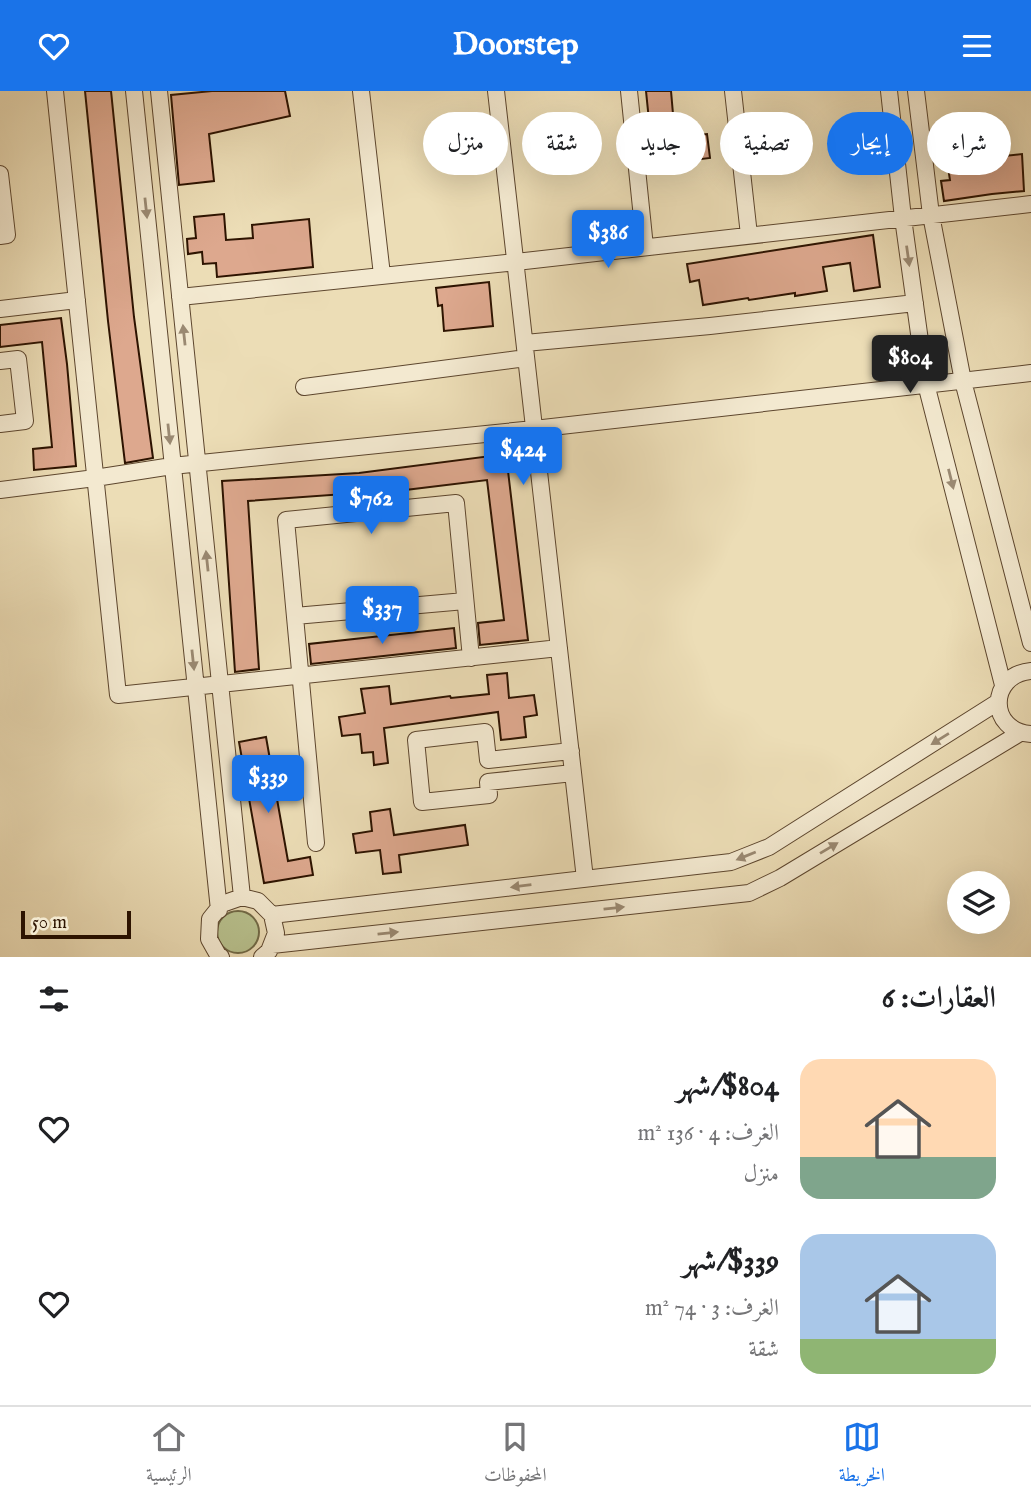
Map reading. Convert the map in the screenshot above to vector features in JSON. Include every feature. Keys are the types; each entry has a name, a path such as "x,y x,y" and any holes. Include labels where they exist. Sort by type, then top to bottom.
{"street":[{"path":"55,91 118,695 559,649"},
{"path":"134,91 219,910"},
{"path":"159,91 242,897"},
{"path":"361,91 382,275"},
{"path":"496,91 585,879"},
{"path":"629,91 645,247"},
{"path":"733,91 749,235"},
{"path":"889,91 926,384 1003,685"},
{"path":"916,91 931,215 963,381 1031,643"},
{"path":"0,174 7,235 0,236"},
{"path":"180,297 1031,204"},
{"path":"0,309 77,300"},
{"path":"304,387 526,351 710,326 915,303"},
{"path":"0,361 18,359 25,421 0,424"},
{"path":"0,490 197,463 534,429 1031,373"},
{"path":"316,843 286,520 456,503 471,658"},
{"path":"295,616 465,601"},
{"path":"1025,734 1006,724 998,702 1003,685 1015,674 1031,671"},
{"path":"272,915 731,862 769,847 998,702"},
{"path":"571,751 488,760 485,732 416,740 422,802 489,795 488,782 573,773"},
{"path":"267,951 749,893 780,878 1025,734"},
{"path":"221,957 209,939 210,919 222,904 242,897 258,901 272,915 276,933 267,951"}],"green space":[{"path":"238,911 253,917 259,932 253,947 238,953 223,947 217,932 223,917"}],"building":[{"path":"85,91 111,91 134,317 153,458 125,463 108,321"},
{"path":"212,91 285,91 290,116 209,134 214,181 179,185 171,95"},
{"path":"646,91 671,91 673,112 648,112"},
{"path":"706,134 707,134 710,158 706,158"},
{"path":"1022,154 1024,191 944,201 941,181 950,180 949,175 1011,175 1011,155"},
{"path":"224,214 226,240 253,238 252,225 309,219 313,267 217,277 216,263 203,264 202,252 188,254 187,239 196,238 194,217"},
{"path":"873,235 880,287 854,291 850,263 823,267 827,291 795,296 795,293 703,305 699,280 690,282 687,264"},
{"path":"489,282 493,326 444,331 442,305 438,306 436,288"},
{"path":"61,318 76,466 34,470 33,449 52,447 42,342 0,347 0,325"},
{"path":"506,454 528,640 480,645 478,623 504,620 487,480 372,494 248,501 259,669 235,672 222,481 359,473"},
{"path":"454,628 456,648 311,664 309,644"},
{"path":"507,673 509,698 534,695 537,715 524,717 526,737 501,740 498,712 384,728 388,763 374,765 373,752 362,753 360,734 342,736 339,717 365,713 361,689 389,686 391,704 489,694 487,675"},
{"path":"266,737 288,861 310,857 313,875 264,883 239,742"},
{"path":"390,809 394,835 465,825 468,845 399,855 401,872 383,874 380,850 356,853 353,834 372,831 370,812"}]}
